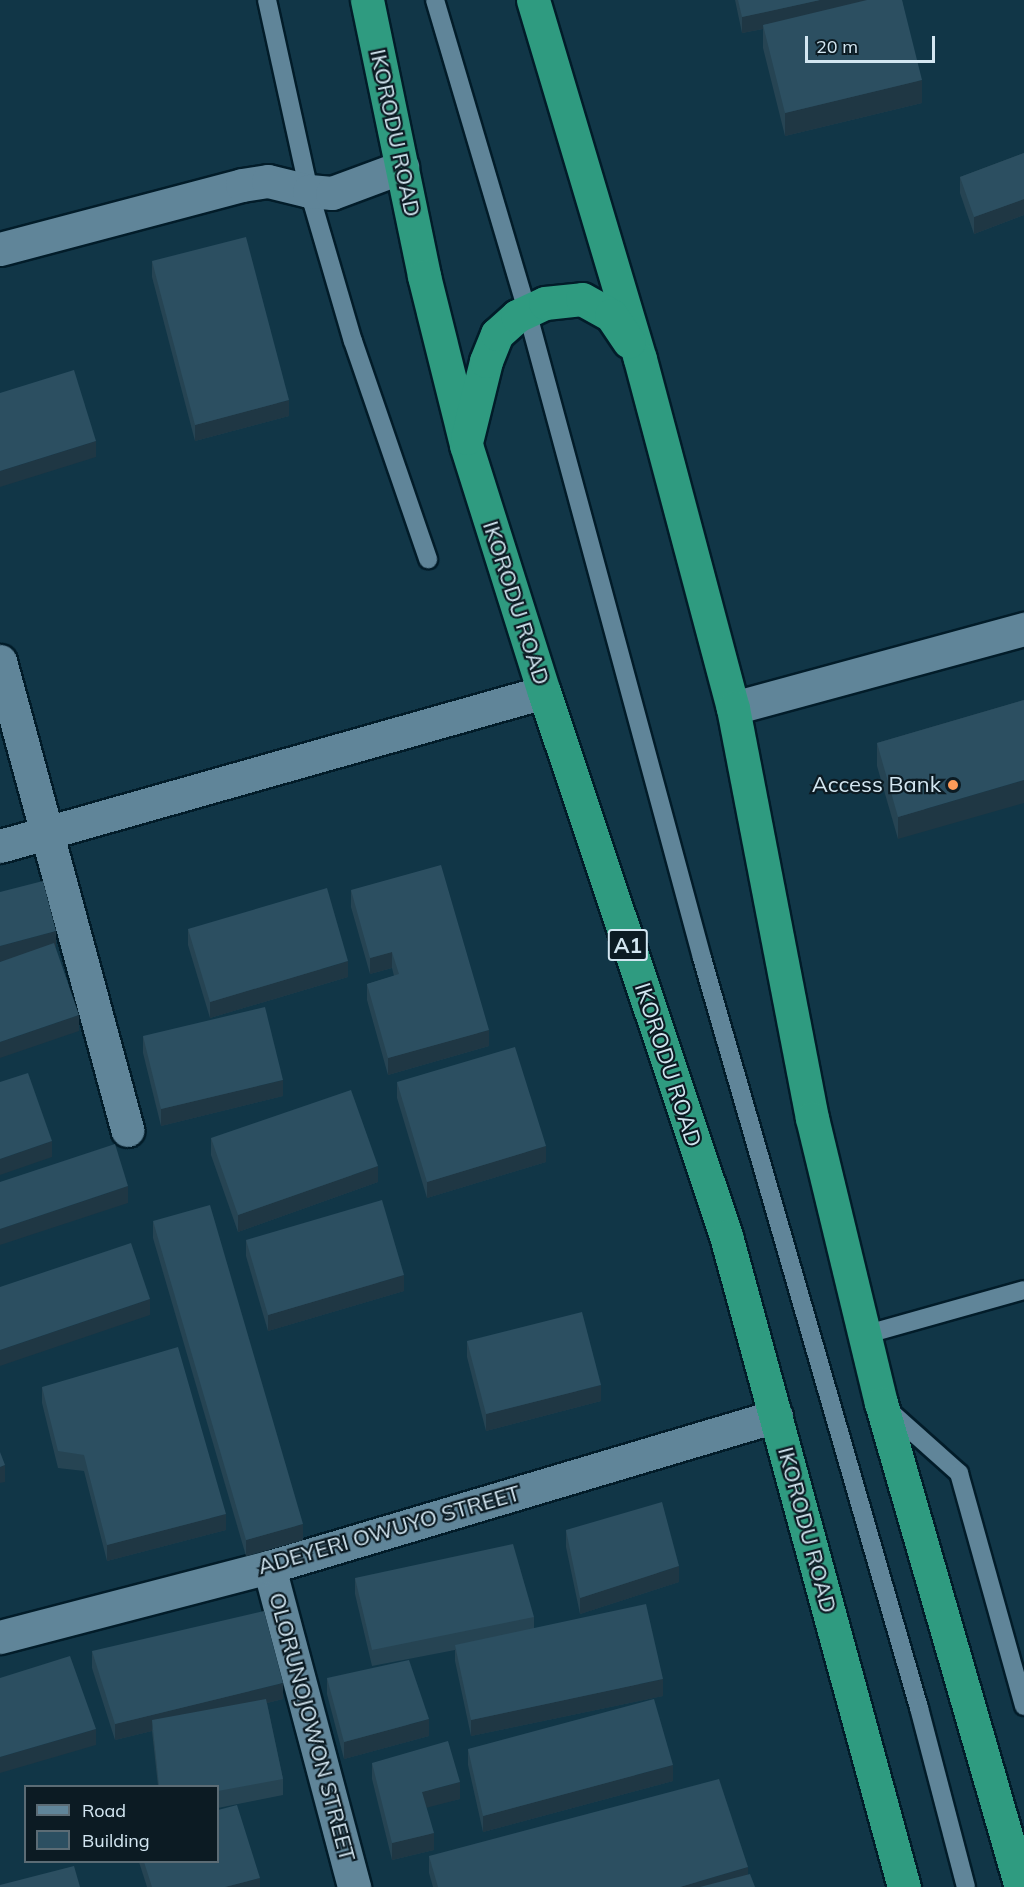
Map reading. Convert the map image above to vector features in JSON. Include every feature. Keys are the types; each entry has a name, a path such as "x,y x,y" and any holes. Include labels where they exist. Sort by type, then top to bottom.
{"highway":[{"name":"IKORODU ROAD","path":"367,0 424,276 466,445 544,692 726,1236 904,1887"},
{"path":"532,0 640,359 733,708 812,1118 864,1335 881,1403 1021,1887"},
{"path":"466,445 486,361 496,334 517,316 527,311 545,303 582,299 610,315 640,359"}],"street":[{"path":"0,249 242,185 268,181 309,191 332,193 402,167"},
{"path":"733,708 1024,628"},
{"path":"0,661 127,1130"},
{"path":"0,846 544,692"},
{"name":"ADEYERI OWUYO STREET","path":"0,1637 269,1567 776,1416"},
{"name":"OLORUNOJOWON STREET","path":"269,1567 354,1887"}],"lane":[{"path":"267,0 309,191 353,341 428,559"},
{"path":"435,0 527,311 702,958 919,1708 966,1887"},
{"path":"864,1335 1024,1290"},
{"path":"881,1403 959,1473 1024,1706"}],"building":[{"path":"738,0 820,0 742,17"},
{"path":"867,0 902,0 922,80 785,113 763,25"},
{"path":"1024,153 1024,199 974,217 960,177"},
{"path":"246,237 289,400 195,425 152,261"},
{"path":"74,370 96,441 0,471 0,393"},
{"name":"Access Bank","path":"1024,700 1024,780 898,817 877,743"},
{"path":"441,865 489,1030 388,1058 367,984 399,974 392,952 370,958 351,890"},
{"path":"43,881 56,931 0,946 0,892"},
{"path":"327,888 348,961 210,1002 188,929"},
{"path":"54,943 79,1015 0,1042 0,962"},
{"path":"265,1007 283,1080 161,1109 143,1036"},
{"path":"515,1047 546,1146 427,1182 397,1082"},
{"path":"28,1073 52,1141 0,1159 0,1082"},
{"path":"351,1090 378,1166 238,1215 211,1138"},
{"path":"115,1144 128,1186 0,1229 0,1182"},
{"path":"382,1200 404,1275 268,1315 246,1240"},
{"path":"210,1205 303,1524 246,1540 153,1221"},
{"path":"131,1243 150,1299 0,1350 0,1287"},
{"path":"582,1312 601,1385 486,1414 467,1341"},
{"path":"178,1347 226,1514 107,1545 84,1455 58,1451 42,1387"},
{"path":"0,1452 5,1465 0,1467"},
{"path":"662,1502 679,1566 580,1598 566,1530"},
{"path":"513,1544 534,1617 372,1650 355,1578"},
{"path":"646,1604 663,1679 471,1720 455,1645"},
{"path":"264,1611 283,1683 115,1724 92,1651"},
{"path":"70,1656 96,1729 0,1757 0,1678"},
{"path":"409,1660 429,1719 344,1742 327,1678"},
{"path":"266,1699 283,1779 219,1791 219,1785 159,1785 152,1720"},
{"path":"654,1699 673,1765 483,1816 468,1749"},
{"path":"448,1741 460,1782 422,1792 434,1833 392,1843 372,1763"},
{"path":"719,1779 748,1867 680,1887 438,1887 429,1856"},
{"path":"237,1805 260,1878 225,1887 152,1887 144,1863 219,1863 219,1810"},
{"path":"74,1866 80,1887 0,1887 0,1885"},
{"path":"750,1874 755,1887 700,1887"}],"place":[{"name":"Access Bank","path":"953,785"}]}
